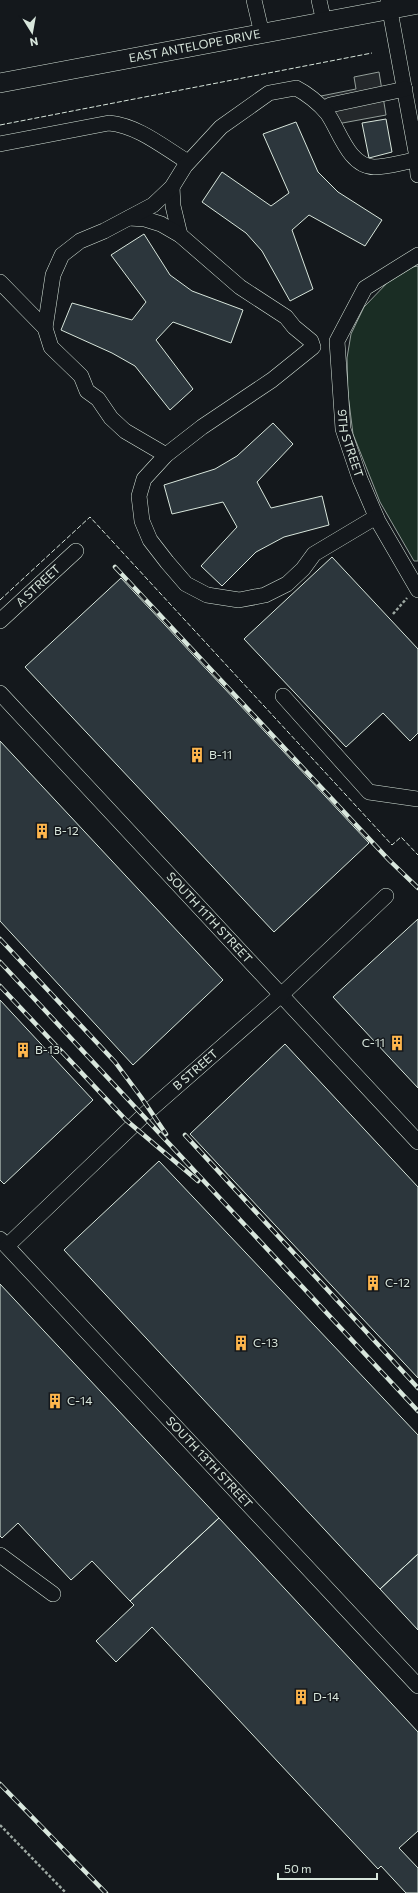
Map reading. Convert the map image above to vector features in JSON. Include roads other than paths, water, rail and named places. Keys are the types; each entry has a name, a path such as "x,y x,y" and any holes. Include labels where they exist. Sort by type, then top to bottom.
{"main road":[{"name":"EAST ANTELOPE DRIVE","path":"0,83 324,22 389,5 418,4"}],"lane":[{"path":"254,0 262,34"},
{"path":"319,0 324,22"},
{"path":"389,5 417,155 418,175"},
{"path":"45,328 53,275 62,255 80,241 153,205 172,187 188,162 221,127 269,93 296,88 303,92 326,112 348,151 366,165 374,167 417,155"},
{"path":"330,105 404,89"},
{"path":"0,144 109,122 124,124 146,135 188,162"},
{"path":"172,187 173,206 180,234"},
{"path":"128,218 145,219 161,224 180,234 240,287 286,317 294,327 311,341 313,347 272,380 202,427 166,455 144,479 139,496 142,522 150,540 167,562 186,584 207,595 238,600 265,595 286,584 304,569 314,554 376,517"},
{"name":"9TH STREET","path":"414,586 376,517 360,479 343,429 337,341 365,288 418,255"},
{"path":"0,282 45,328 52,347 81,376 88,390 98,399 111,418 125,431 166,455"},
{"name":"A STREET","path":"0,621 76,551"},
{"name":"SOUTH 11TH STREET","path":"0,693 280,996 418,1142"},
{"path":"283,696 368,792 418,799"},
{"name":"B STREET","path":"3,1242 143,1116 280,996 386,896"},
{"name":"SOUTH 13TH STREET","path":"3,1242 418,1686"},
{"path":"0,1555 54,1594"}],"railway":[{"path":"115,567 389,860 418,888"},
{"path":"0,939 115,1062 166,1134"},
{"path":"0,962 418,1411"},
{"path":"0,986 126,1120 198,1181"},
{"path":"185,1135 418,1388"},
{"path":"0,1784 106,1893"}],"place":[{"name":"B-11","path":"197,755"},
{"name":"B-12","path":"42,831"},
{"name":"C-11","path":"397,1043"},
{"name":"B-13","path":"23,1050"},
{"name":"C-12","path":"373,1283"},
{"name":"C-13","path":"241,1343"},
{"name":"C-14","path":"55,1401"},
{"name":"D-14","path":"301,1697"}]}
